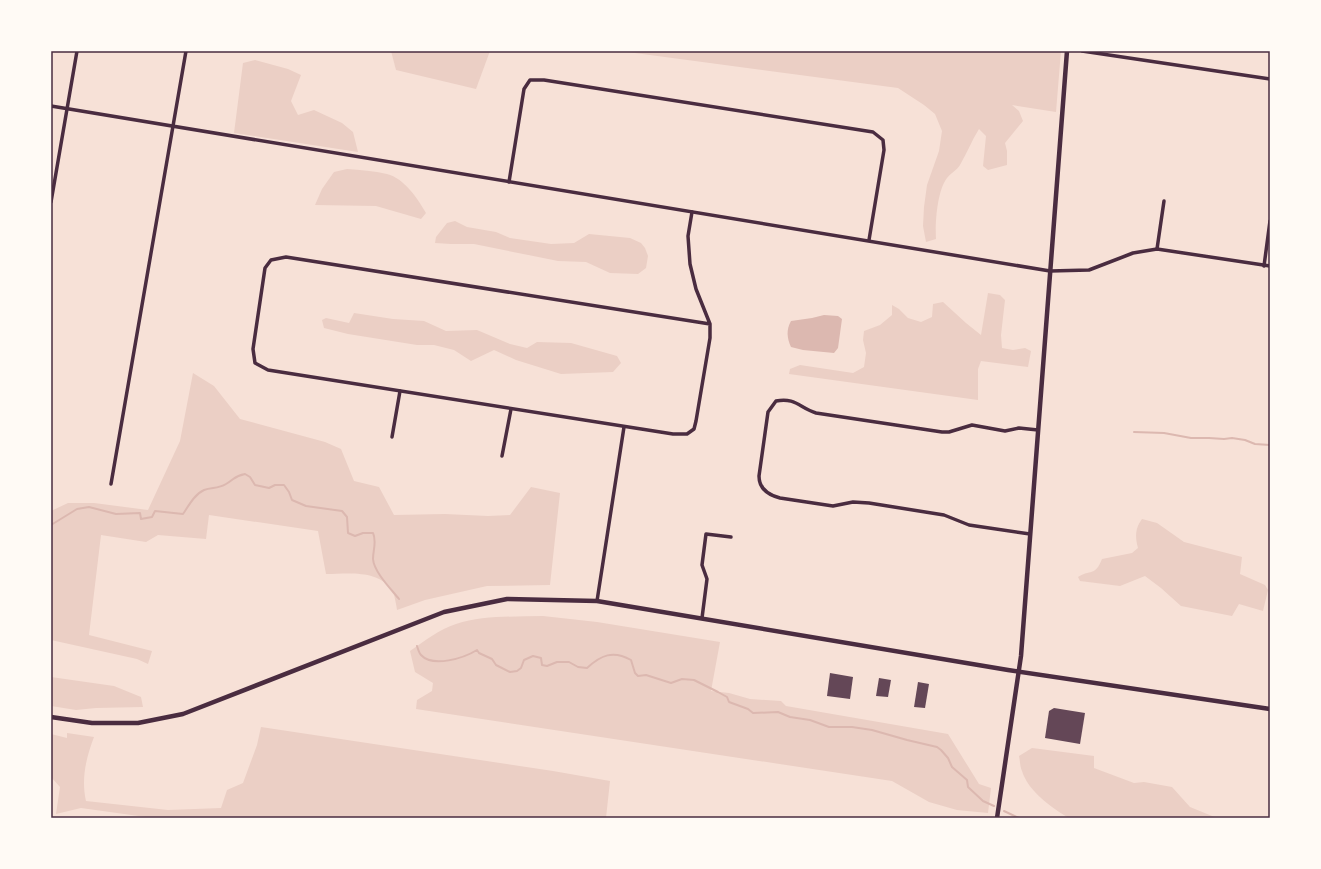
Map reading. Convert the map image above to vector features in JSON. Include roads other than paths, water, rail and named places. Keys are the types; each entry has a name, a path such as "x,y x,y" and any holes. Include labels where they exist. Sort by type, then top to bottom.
{"street":[{"path":"51,202 77,51"},
{"path":"111,484 186,51"},
{"path":"997,818 1021,656 1067,51"},
{"path":"1082,51 1270,79"},
{"path":"509,182 524,89 530,80 544,80 873,132 883,140 884,150 869,240"},
{"path":"51,106 1050,271 1089,270 1133,253 1157,249 1270,266"},
{"path":"1157,249 1164,201"},
{"path":"692,212 688,236 690,264 696,289 710,324 710,338 696,422 694,429 687,434 673,434 624,427 268,370 255,363 252,349 265,268 271,260 286,257 710,324"},
{"path":"1264,266 1270,221"},
{"path":"392,437 400,391"},
{"path":"1030,534 969,525 944,515 869,503 853,502 833,506 780,498 772,496 761,487 759,476 768,412 776,401 783,400 797,402 810,411 816,413 942,432 949,432 972,426 1005,431 1019,428 1038,430"},
{"path":"502,456 511,409"},
{"path":"597,600 624,427"},
{"path":"702,618 707,579 702,565 706,534 731,538"},
{"path":"51,717 92,723 138,723 183,714 444,612 507,599 597,600 1019,672 1270,709"}],"waterway":[{"path":"1134,432 1164,433 1191,438 1232,438 1245,440 1255,444 1270,445"},
{"path":"51,525 77,509 89,507 116,514 140,513 141,519 152,517 155,511 183,514 192,500 204,490 223,486 245,474 250,477 255,485 269,488 275,485 284,485 292,500 306,506 342,511 347,517 348,533 355,536 363,533 373,533 375,539 374,564 383,580 399,599"},
{"path":"417,646 421,655 426,659 433,661 457,659 477,650 479,653 492,659 496,665 510,672 517,671 521,668 524,660 533,656 541,658 542,665 547,666 557,662 569,662 578,667 587,668 602,657 608,655 618,655 631,660 635,673 638,676 646,675 671,683 682,679 694,680 727,697 729,702 748,709 753,713 778,712 790,717 810,720 829,727 852,727 872,730 937,747 948,758 952,767 967,780 968,787 983,801 994,806"},
{"path":"1004,811 1019,818"}]}
